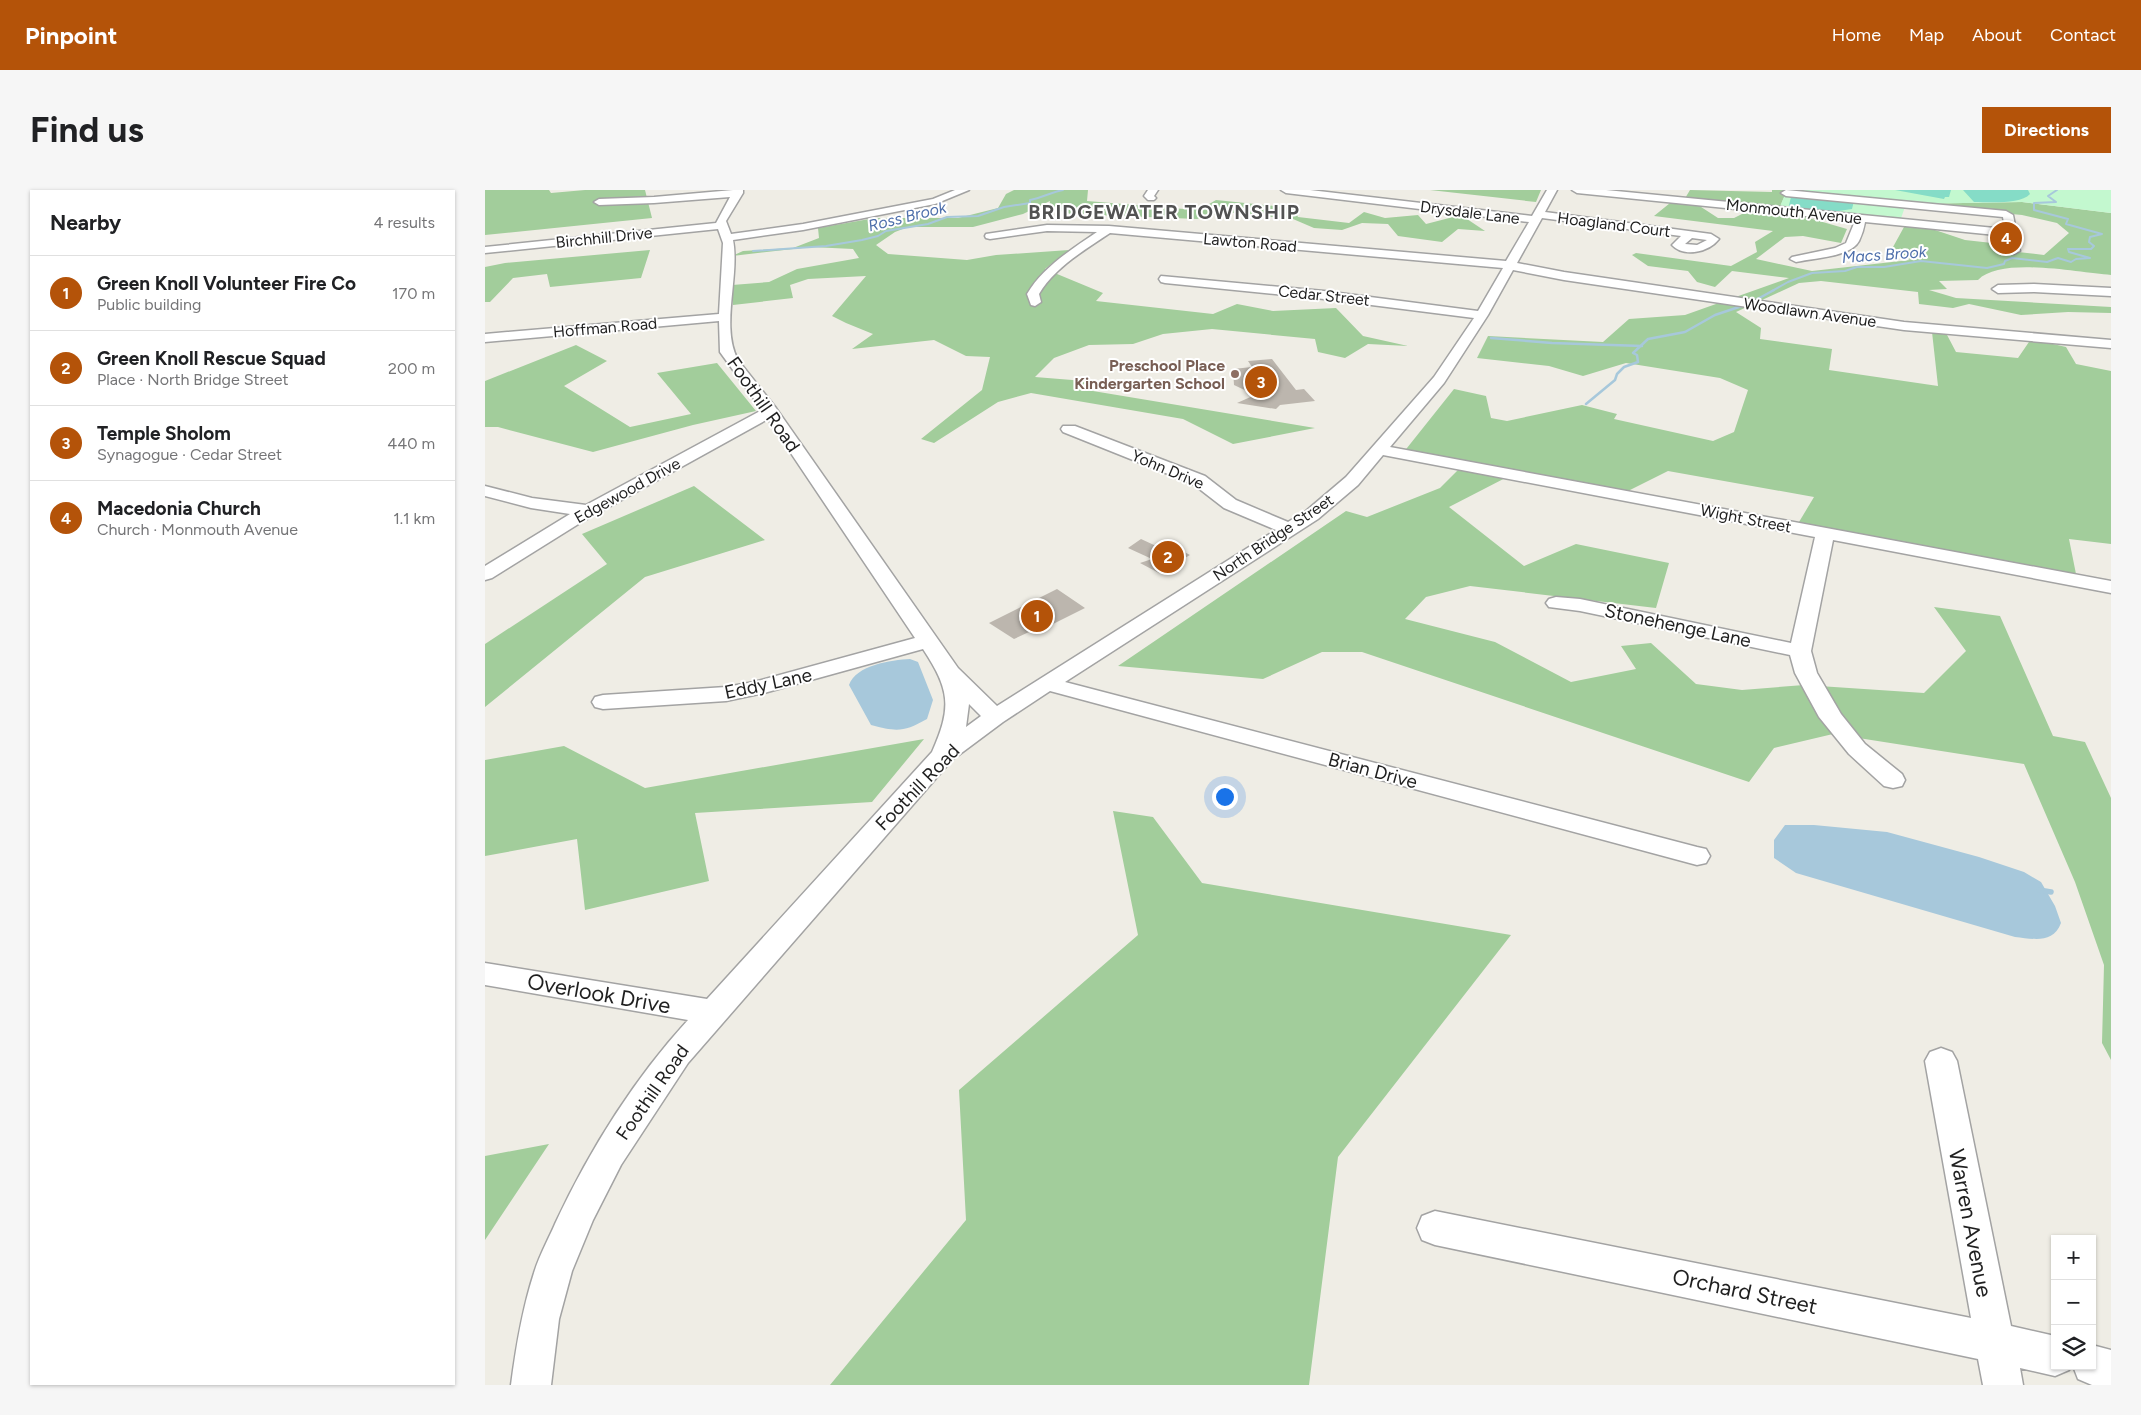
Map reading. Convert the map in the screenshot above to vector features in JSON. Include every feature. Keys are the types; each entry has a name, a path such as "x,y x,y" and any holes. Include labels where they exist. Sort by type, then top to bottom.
{"street":[{"name":"Birchhill Drive","path":"485,250 803,227 935,201 964,190"},
{"name":"Drysdale Lane","path":"1286,190 1537,217"},
{"name":"North Bridge Street","path":"995,717 1290,529 1333,498 1352,481 1439,380 1482,315 1552,190"},
{"name":"Monmouth Avenue","path":"1577,190 1635,196 1709,208 1781,210 2011,233"},
{"name":"Foothill Road","path":"531,1385 540,1319 553,1271 579,1212 614,1147 677,1054 712,1012 943,756 995,717 951,672 928,641 771,411 727,352 725,232 722,217 738,191"},
{"path":"599,202 654,200 738,191"},
{"path":"1781,210 1783,193 2008,215 2014,251"},
{"path":"1625,207 1635,196"},
{"name":"Hoagland Court","path":"1537,217 1690,234"},
{"path":"1796,259 1804,255 1848,248 1854,242 1861,218"},
{"name":"Lawton Road","path":"990,236 1061,227 1498,264 1510,267"},
{"path":"1035,302 1034,290 1047,276 1109,230"},
{"name":"Woodlawn Avenue","path":"1510,267 1904,326 2111,344"},
{"name":"Cedar Street","path":"1165,279 1324,295 1482,315"},
{"path":"1999,289 2034,288 2111,292"},
{"name":"Hoffman Road","path":"485,338 725,317"},
{"name":"Edgewood Drive","path":"485,574 589,511 771,411"},
{"name":"Yohn Drive","path":"1069,429 1199,480 1212,488 1229,503 1290,529"},
{"name":"Wight Street","path":"1380,450 2111,586"},
{"path":"485,491 531,503 589,511"},
{"path":"1825,534 1800,651 1806,673 1831,717 1857,749 1893,780"},
{"name":"Stonehenge Lane","path":"1555,603 1581,605 1800,651"},
{"name":"Eddy Lane","path":"603,702 685,697 746,690 780,683 928,641"},
{"path":"943,756 957,721 959,707 951,672"},
{"name":"Brian Drive","path":"1049,684 1697,856"},
{"name":"Overlook Drive","path":"485,974 712,1012"},
{"name":"Warren Avenue","path":"1941,1061 1993,1342 2003,1385"},
{"name":"Orchard Street","path":"1435,1228 2051,1355"},
{"path":"2096,1366 2111,1370"}],"green space":[{"path":"485,190 549,190 551,193 585,190 645,190 652,218 485,235"},
{"path":"1014,190 1088,190 1087,201 1184,209 1204,207 1216,200 1294,208 1298,217 1349,223 1364,212 1385,218 1418,215 1426,224 1461,215 1485,231 1458,229 1442,242 1398,236 1388,224 1362,223 1342,230 1314,228 1293,219 1224,212 1197,219 1071,214 1049,208 1050,201 1023,214 973,227 908,227 895,232 876,245 888,254 967,260 996,255 1069,250 1045,269 1103,293 1096,301 1213,314 1237,304 1273,311 1336,308 1363,336 1408,346 1368,344 1345,358 1318,352 1315,339 1212,329 1163,334 1133,344 1089,345 1054,358 1035,377 1097,382 1093,391 1315,428 1233,444 1183,419 1031,393 998,402 934,443 921,439 982,390 990,357 966,356 934,340 852,349 873,334 832,316 866,276 808,279 790,285 793,298 733,305 732,285 769,282 797,269 859,258 853,249 811,247 732,256 743,251 793,248 819,238 818,228 875,218 958,218 998,208 1006,194"},
{"path":"1430,190 1541,190 1536,202"},
{"path":"1690,190 1772,192 1772,190 1804,190 1802,194 1786,193 1779,209 1701,201 1698,205 1718,218 1734,218 1744,213 1771,216 1795,214 1847,229 1841,243 1803,236 1785,237 1756,259 1812,271 1910,260 1902,256 1893,247 1904,227 1926,227 1965,240 1992,243 2018,252 2044,255 2069,233 2057,223 2022,215 1906,204 2022,202 2111,213 2111,275 2022,267 1989,273 1978,280 1939,281 1947,289 1929,290 1956,298 2111,307 2111,313 2068,312 2021,315 1969,304 1953,308 1919,304 1918,292 1821,281 1799,283 1736,312 1761,328 1760,339 1832,349 1829,370 1938,386 1932,332 1946,333 1956,352 2018,358 2031,339 2066,347 2076,364 2111,371 2111,544 2069,539 2077,579 1799,522 1814,497 1668,471 1622,494 1515,473 1449,507 1524,566 1576,544 1669,563 1656,608 1470,586 1426,597 1405,619 1495,642 1571,682 1636,669 1621,646 1651,643 1696,684 1742,690 1804,685 1924,693 1966,651 1934,607 2000,616 2053,736 2085,742 2111,798 2111,1060 2102,1043 2104,965 2075,882 2024,764 1833,734 1774,748 1749,782 1362,652 1322,652 1263,679 1118,666 1346,511 1367,517 1440,488 1464,464 1403,453 1454,389 1486,396 1491,418 1507,421 1582,405 1617,414 1614,419 1713,441 1734,432 1748,390 1720,378 1626,363 1583,376 1549,366 1477,358 1488,336 1603,342 1629,319 1685,315 1789,278 1732,271 1715,287 1697,282 1688,271 1648,266 1632,255 1636,253 1731,266 1757,252 1755,242 1773,231 1654,216 1675,199 1684,200"},
{"path":"1804,190 2111,190 2111,213 2022,202 1906,204 1900,221 1779,209 1786,192 1802,194"},
{"path":"1895,190 1951,190 1949,197 1944,199"},
{"path":"1963,190 2028,190 2030,194 2025,198 2012,201 1974,202"},
{"path":"1791,197 1854,201 1852,209 1825,213 1788,209"},
{"path":"650,250 641,278 550,287 547,274 513,278 490,302 485,302 485,267 505,263"},
{"path":"576,345 607,361 564,386 630,427 691,414 657,373 717,363 756,411 693,425 593,452 498,427 485,427 485,381"},
{"path":"694,486 765,540 645,577 485,707 485,644 607,564 582,534"},
{"path":"924,739 872,802 695,813 709,881 585,910 577,839 485,856 485,760 564,746 645,788"},
{"path":"1113,811 1153,817 1202,883 1511,935 1338,1157 1309,1385 830,1385 966,1220 959,1090 1138,935"},
{"path":"549,1144 485,1240 485,1156"}],"water":[{"path":"910,659 918,662 933,700 927,719 900,730 871,725 849,685 853,678 866,668 884,662"},
{"path":"1785,825 1814,825 1887,832 1979,857 2024,872 2041,882 2055,906 2061,923 2058,930 2042,939 2015,937 1796,873 1774,858 1774,840"}],"building":[{"path":"1272,359 1296,390 1304,389 1315,401 1280,405 1276,409 1237,403 1255,395 1234,385 1233,369 1252,367 1248,361"},
{"path":"1141,539 1167,551 1177,548 1190,555 1159,573 1140,563 1152,559 1128,548"},
{"path":"1057,589 1085,608 1043,629 1042,626 1014,639 989,623"}],"waterway":[{"name":"Ross Brook","path":"753,251 826,246 862,240 878,236 886,231 928,224 947,217 978,216 1004,207 1030,203 1030,200 1063,190"},
{"name":"Macs Brook","path":"1772,291 1788,282 1812,273 1845,271 1857,267 1884,267 1921,261 1987,268 2004,264 2005,261 2012,258 2047,262 2058,258 2071,262 2076,259 2090,258 2069,252 2068,249 2091,249 2094,246 2089,242 2090,237 2102,234 2066,224 2068,219 2034,210 2034,203 2056,202 2048,196 2057,190"},
{"name":"Macs Brook","path":"1752,302 1774,290"},
{"name":"Macs Brook","path":"1641,346 1648,339 1685,332 1715,315 1745,305"},
{"path":"1491,338 1552,343 1641,346"},
{"name":"Macs Brook","path":"1586,404 1615,380 1617,374 1624,367 1638,362 1637,355 1633,353 1641,346"},
{"path":"2039,890 2051,892"}],"place":[{"name":"Macedonia Church","path":"2006,238"},
{"name":"Preschool Place Kindergarten School","path":"1235,374"},
{"name":"Temple Sholom","path":"1261,382"},
{"name":"Green Knoll Rescue Squad","path":"1168,557"},
{"name":"Green Knoll Volunteer Fire Co","path":"1037,616"}],"district":[{"name":"BRIDGEWATER TOWNSHIP","path":"1164,212"}]}
